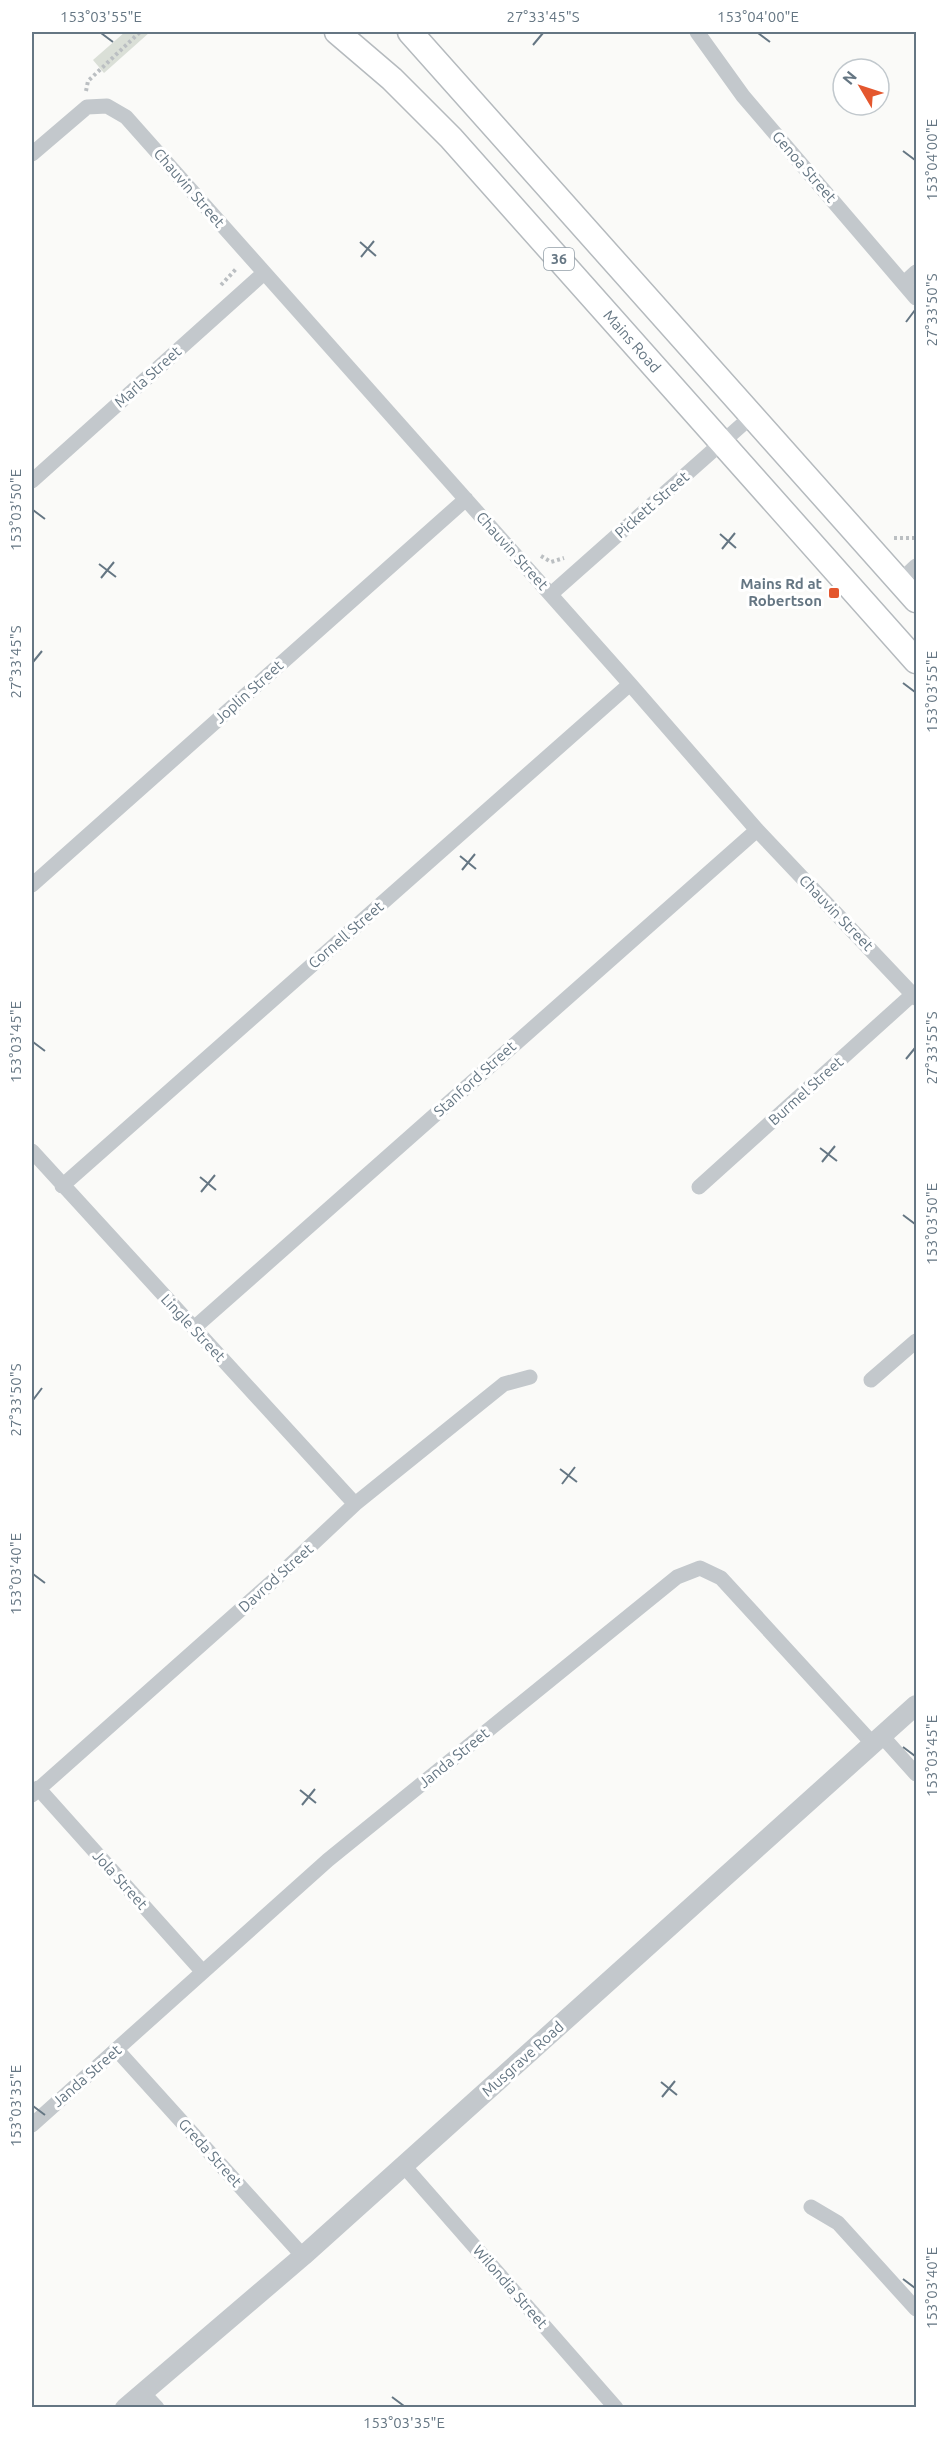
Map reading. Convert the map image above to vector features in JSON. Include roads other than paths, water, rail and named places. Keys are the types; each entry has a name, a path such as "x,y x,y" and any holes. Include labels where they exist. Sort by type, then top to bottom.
{"main road":[{"name":"Mains Road","path":"337,32 392,79 451,138 916,661"},
{"name":"36","path":"410,32 753,415 908,574 916,600"}],"street":[{"name":"Genoa Street","path":"697,32 743,96 916,298"},
{"name":"Chauvin Street","path":"32,154 87,107 107,106 126,117 551,594 757,830 915,996"},
{"path":"904,283 916,272"},
{"name":"Marla Street","path":"32,480 264,273"},
{"name":"Pickett Street","path":"551,594 753,415"},
{"name":"Joplin Street","path":"32,885 466,499"},
{"name":"Cornell Street","path":"62,1186 630,684"},
{"name":"Stanford Street","path":"194,1328 757,830"},
{"name":"Burmel Street","path":"699,1187 915,996"},
{"name":"Lingle Street","path":"32,1151 355,1504"},
{"path":"871,1380 916,1341"},
{"name":"Davrod Street","path":"35,1792 274,1580 355,1504 504,1384 530,1377"},
{"name":"Janda Street","path":"32,2125 328,1860 677,1577 700,1568 721,1578 877,1740 916,1774"},
{"name":"Musgrave Road","path":"125,2408 303,2256 916,1705"},
{"name":"Jola Street","path":"35,1792 202,1971"},
{"name":"Greda Street","path":"117,2050 303,2256"},
{"name":"Wilondia Street","path":"404,2166 616,2408"},
{"path":"812,2207 838,2223 916,2310"},
{"path":"142,2392 157,2408"}],"place":[{"name":"Mains Rd at Robertson","path":"834,593"}]}
